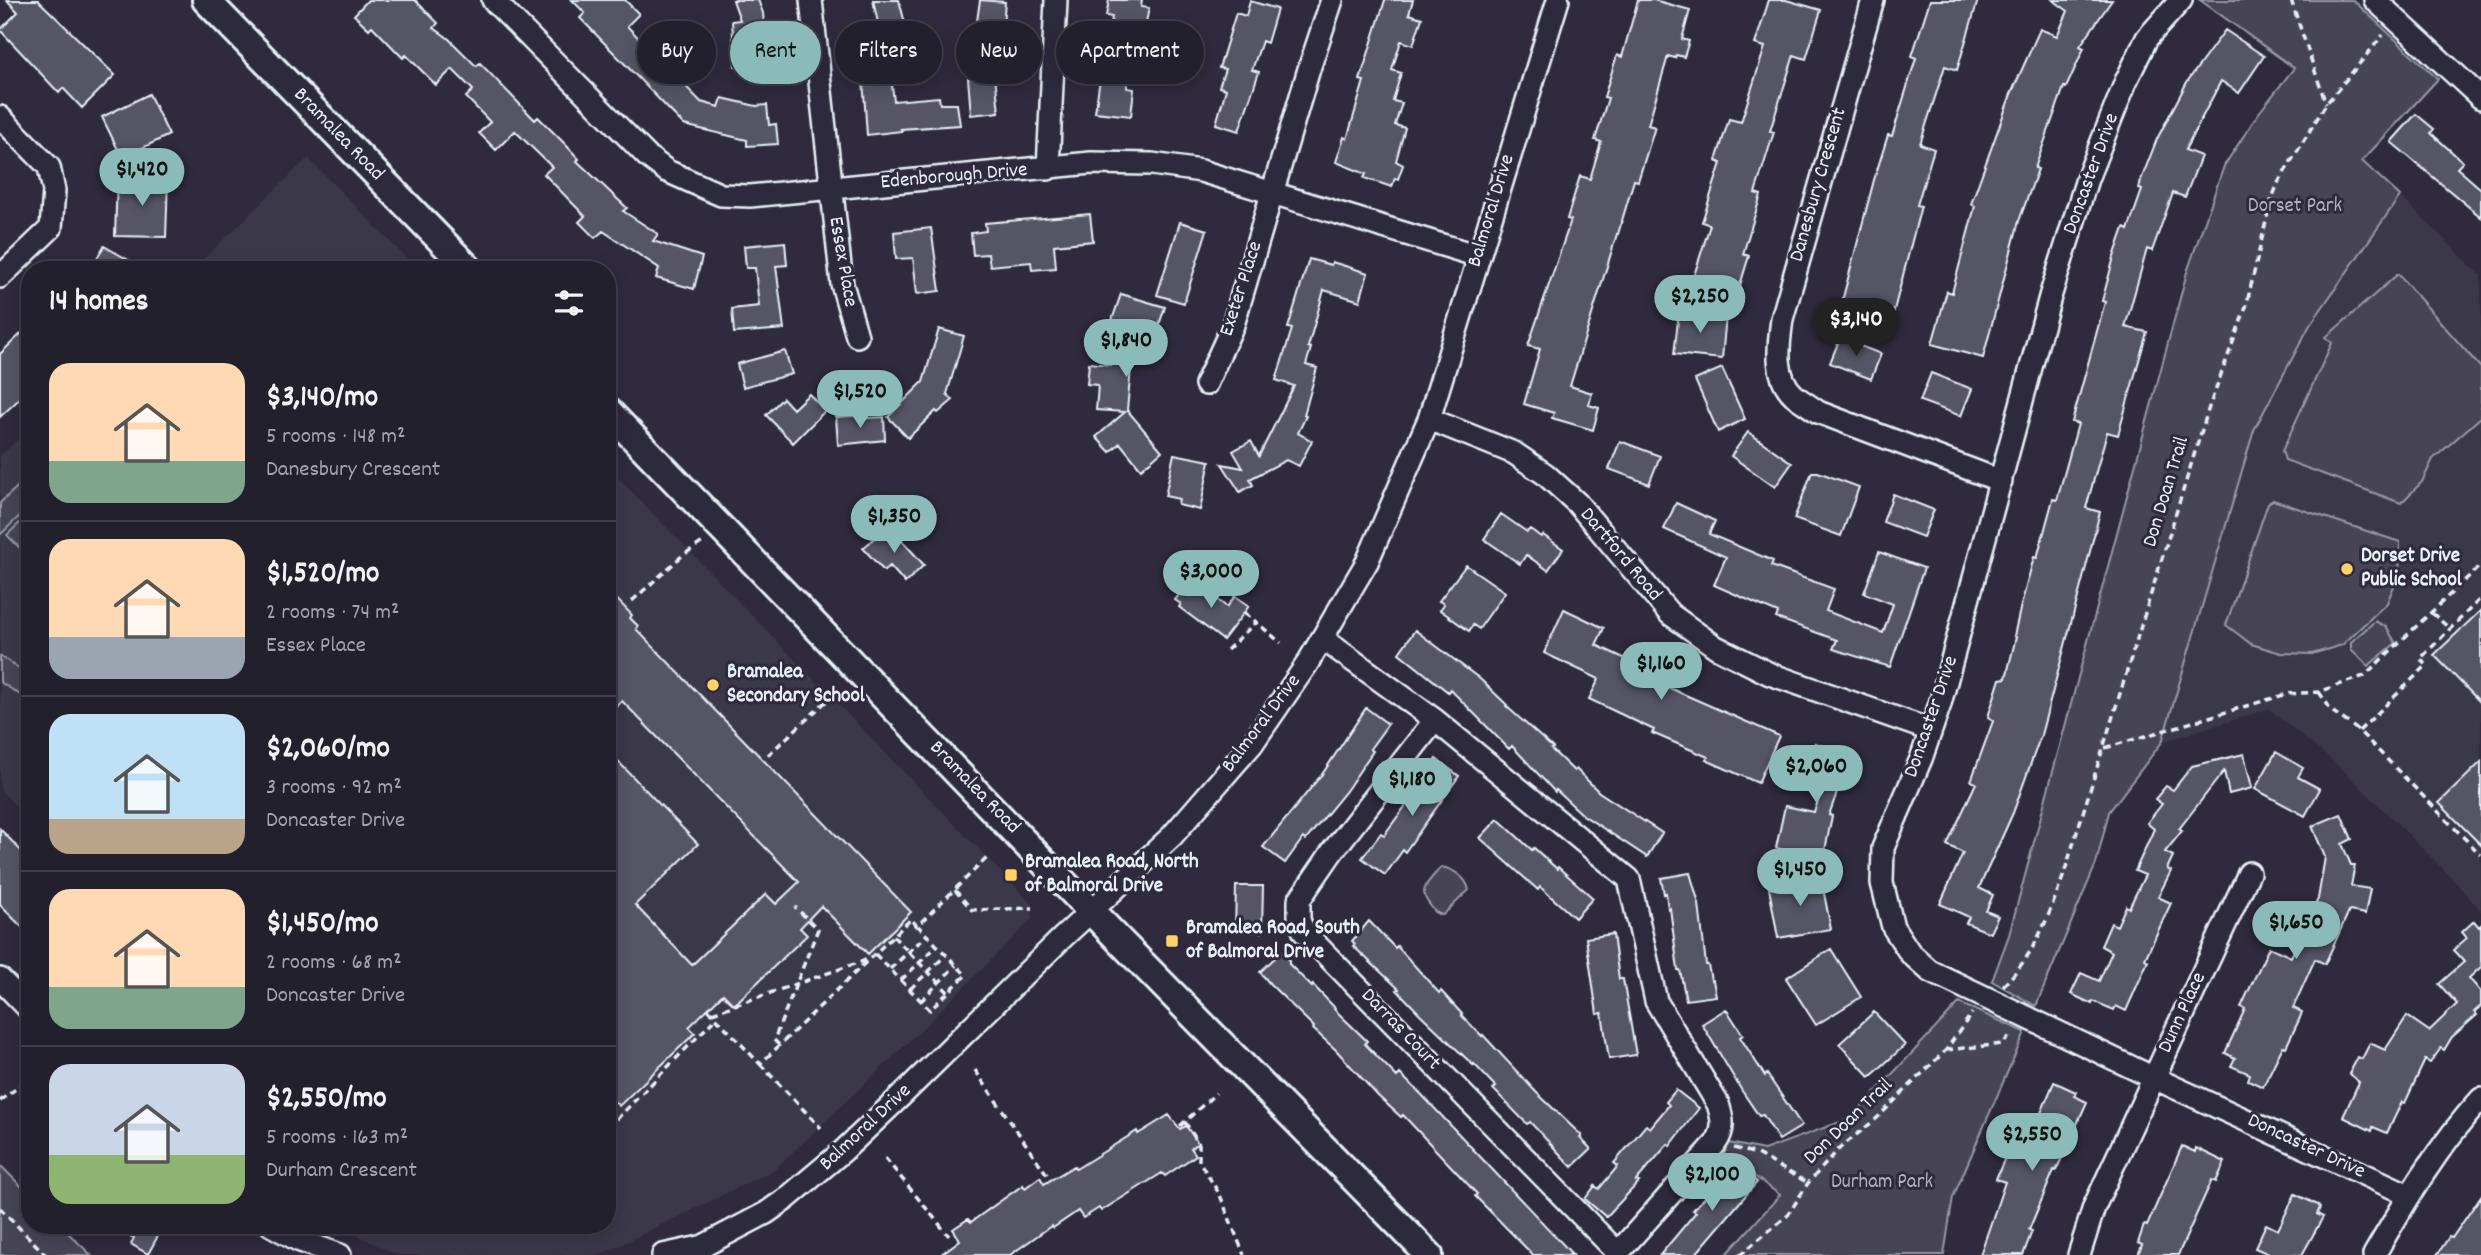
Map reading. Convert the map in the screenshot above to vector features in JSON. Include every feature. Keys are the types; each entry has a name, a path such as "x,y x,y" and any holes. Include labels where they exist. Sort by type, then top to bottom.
{"main road":[{"name":"Bramalea Road","path":"206,0 461,261"},
{"name":"Bramalea Road","path":"616,419 1091,911 1429,1255"}],"street":[{"name":"Edenborough Drive","path":"493,0 647,156 667,171 721,195 831,188 1091,163 1152,164 1201,171 1478,256"},
{"name":"Essex Place","path":"811,0 842,284 857,336"},
{"path":"1048,169 1056,0"},
{"name":"Exeter Place","path":"1206,384 1233,325 1332,0"},
{"name":"Balmoral Drive","path":"663,1255 696,1250 766,1213 803,1187 1172,836 1252,744 1323,639 1367,562 1429,419 1558,0"},
{"name":"Danesbury Crescent","path":"1873,0 1782,319 1778,348 1781,373 1792,394 1818,412 2001,481"},
{"name":"Doncaster Drive","path":"2181,0 2147,38 2126,81 2087,179 2050,297 1940,704 1883,848 1882,883 1893,927 1910,953 1930,971 2409,1195"},
{"path":"2385,7 2481,98"},
{"path":"0,117 49,167 54,191 51,228 0,277"},
{"name":"Dartford Road","path":"1429,419 1514,453 1545,474 1577,503 1670,614 1716,647 1770,674 1930,730"},
{"path":"1323,639 1435,720 1629,879 1656,1001 1718,1104 1723,1118 1723,1132 1715,1144"},
{"name":"Darras Court","path":"1435,720 1332,852 1299,900 1299,920 1304,932 1617,1254 1715,1144"},
{"name":"Dunn Place","path":"2079,1255 2094,1207 2249,873"},
{"path":"0,979 21,1001"},
{"path":"2374,1255 2409,1195 2453,1132 2481,1099"},
{"path":"287,1234 340,1255"}],"path":[{"path":"2291,0 2326,104"},
{"name":"Don Doan Trail","path":"1998,990 2019,970 2044,930 2105,748 2210,407 2246,307 2270,204 2278,183 2385,7"},
{"path":"632,601 683,555 724,529"},
{"path":"2105,748 2287,694 2319,692 2364,676 2481,565"},
{"path":"2359,731 2427,665 2420,659 2481,598"},
{"path":"1244,613 1281,643"},
{"path":"2432,613 2449,628"},
{"path":"1227,650 1256,622"},
{"path":"2319,692 2332,711 2359,731 2481,855"},
{"path":"768,755 834,694"},
{"path":"917,926 989,856"},
{"path":"955,890 972,910 1033,908"},
{"path":"779,1045 774,1040 818,929 795,907"},
{"path":"760,1064 779,1045 874,954 911,919 966,975 930,1010 874,954"},
{"path":"890,969 927,935"},
{"path":"893,936 948,992"},
{"path":"901,981 937,946"},
{"path":"910,989 946,956"},
{"path":"712,1013 869,959"},
{"path":"920,1001 956,965"},
{"name":"Don Doan Trail","path":"1740,1255 1788,1215 1808,1184 1840,1148 1875,1119 1946,1050 1976,1008"},
{"path":"708,1009 821,1128"},
{"path":"616,1120 716,1018"},
{"path":"1946,1050 2003,1044 2027,1018"},
{"path":"975,1070 1050,1179"},
{"path":"0,1101 21,1085"},
{"path":"1180,1126 1216,1093"},
{"path":"1185,1122 1199,1144 1199,1161 1220,1195 1244,1255"},
{"path":"1715,1144 1757,1154 1808,1184"},
{"path":"885,1158 949,1236"},
{"path":"0,1208 21,1229"},
{"path":"25,1234 46,1255"}],"shaded area":[{"path":"308,158 409,261 201,261"},
{"name":"Dorset Drive Public School","path":"2400,196 2481,275 2481,911 2447,873 2341,768 2269,709 2162,742 2254,430 2310,325"},
{"path":"21,436 21,812 0,790 0,456"},
{"name":"Bramalea Secondary School","path":"616,475 1032,904 1032,919 917,1034 774,1170 600,1255 398,1255 354,1234 616,1234"}],"green space":[{"name":"Dorset Park","path":"2200,0 2353,0 2438,79 2362,161 2400,196 2310,325 2254,430 2162,742 2109,812 2096,864 2036,1006 1992,981 2009,935 2187,272 2224,166 2258,114 2294,68"},
{"path":"2398,274 2481,368 2481,417 2433,459 2422,482 2401,503 2285,460 2282,451 2332,343 2326,337"},
{"path":"21,483 21,515 0,535 0,503"},
{"path":"2273,500 2400,542 2399,574 2387,603 2342,645 2312,654 2281,653 2251,644 2226,625 2268,503"},
{"path":"21,522 21,549 7,535"},
{"path":"2375,621 2386,627 2396,643 2368,666 2351,649 2351,642"},
{"path":"0,656 21,669 21,695 0,682"},
{"path":"1441,867 1458,874 1469,890 1443,915 1434,911 1424,894 1426,885"},
{"name":"Durham Park","path":"1959,1003 2025,1032 1953,1197 1944,1255 1726,1255 1780,1195 1724,1154 1729,1143 1764,1150 1851,1118"},
{"path":"0,1165 21,1186 21,1234 69,1234 91,1255 0,1255"}],"building":[{"path":"7,0 38,0 115,75 82,108 63,88 59,93 0,30 18,12"},
{"path":"368,0 415,0 438,23 434,28 476,66 480,63 535,120 538,117 579,159 577,161 627,208 623,211 658,234 653,241 702,257 694,289 656,278 659,268 603,231 595,238 579,222 585,216 544,174 552,167 515,131 496,150 479,133 490,122 466,97 473,90 452,69 436,85 406,55 403,58 372,26 369,29 354,15"},
{"path":"572,0 625,0 639,14 627,26 637,36 637,77 580,18 585,13"},
{"path":"733,0 758,0 764,21 732,21 740,20"},
{"path":"873,0 899,0 904,21 878,21"},
{"path":"980,0 1005,2 1003,21 977,21"},
{"path":"1109,0 1142,0 1141,7 1149,8 1146,21 1111,21 1112,17 1106,16"},
{"path":"1385,0 1413,0 1409,14 1422,18 1413,45 1401,41 1392,70 1401,73 1393,101 1402,103 1395,125 1405,128 1396,161 1403,165 1392,187 1364,178 1366,174 1336,162 1344,137 1347,139 1364,81 1360,80"},
{"path":"1638,0 1654,0 1690,10 1682,39 1689,41 1684,57 1668,56 1648,125 1655,127 1638,181 1634,180 1570,386 1592,393 1589,405 1599,408 1593,430 1552,418 1554,413 1524,404 1540,349 1528,346 1571,220 1567,219 1580,176 1590,179 1601,142 1595,140 1608,98 1604,97 1617,55 1622,57"},
{"path":"1769,0 1786,0 1821,10 1806,59 1794,55 1770,131 1774,132 1755,193 1761,195 1743,254 1749,256 1736,298 1691,285 1710,225 1702,222 1721,163 1716,161 1729,119 1741,122 1765,47 1755,44"},
{"path":"1930,0 1978,0 1957,70 1945,66 1920,144 1934,149 1917,205 1921,206 1892,318 1866,312 1861,325 1846,321 1849,314 1842,313 1844,306 1841,305 1874,180 1888,135 1892,136 1916,58 1912,56"},
{"path":"2053,0 2112,0 2080,46 2084,48 2066,88 2064,87 2019,221 1983,358 1932,344 1947,291 1952,293 1975,206 1971,204 2011,94 2040,29 2057,36 2068,11"},
{"path":"1250,1 1277,9 1267,43 1262,41 1252,70 1259,72 1239,131 1216,124 1226,89 1219,87 1225,69 1219,68 1236,13 1246,16"},
{"path":"2225,30 2264,56 2239,93 2221,81 2185,150 2201,156 2185,197 2173,193 2152,251 2147,249 2125,327 2147,332 2118,435 2107,432 2086,508 2100,512 2085,571 2041,735 2013,813 1979,888 1993,895 1986,911 1998,916 1990,933 1966,923 1969,917 1940,904 1963,853 1947,845 1976,783 1971,781 1993,721 1988,717 2000,679 2006,678 2034,557 2037,558 2053,499 2057,500 2078,424 2072,422 2105,302 2102,301 2114,257 2124,228 2128,230 2142,190 2139,189 2141,180 2157,139 2187,82"},
{"path":"644,84 683,84 701,102 719,107 722,98 756,106 767,105 769,125 776,124 778,144 747,146 747,140 684,125"},
{"path":"863,84 892,84 894,101 939,97 940,104 957,104 960,125 901,129 902,131 867,135"},
{"path":"968,84 996,84 999,112 971,115"},
{"path":"1099,84 1127,84 1127,88 1134,89 1131,116 1095,112"},
{"path":"149,94 169,135 136,151 138,155 124,162 102,117"},
{"path":"2416,114 2434,129 2431,133 2463,162 2457,168 2481,189 2481,217 2391,142"},
{"path":"117,178 168,179 166,237 115,236"},
{"path":"1090,214 1093,241 1054,245 1056,268 1032,270 1031,262 990,266 988,254 973,255 971,233 986,231 985,223"},
{"path":"1180,222 1207,230 1184,303 1157,295"},
{"path":"931,228 940,291 917,294 913,258 896,259 894,232"},
{"path":"785,242 787,265 776,266 784,329 734,333 732,309 759,306 755,268 746,268 744,246"},
{"path":"104,246 130,261 95,261"},
{"path":"1309,259 1331,265 1332,262 1368,273 1360,301 1324,290 1308,347 1311,348 1306,365 1317,368 1304,415 1306,416 1298,433 1312,441 1299,466 1286,460 1250,479 1253,485 1240,492 1222,464 1243,468 1233,451 1251,441 1259,456 1294,386 1276,380 1292,329 1288,328"},
{"path":"1121,294 1165,307 1158,328 1151,325 1143,351 1133,348 1127,410 1162,451 1141,469 1120,443 1110,452 1096,437 1125,412 1096,410 1098,385 1087,384 1089,363 1111,365 1122,330 1110,326"},
{"path":"1679,312 1726,316 1722,359 1674,354"},
{"path":"939,329 964,336 947,394 953,400 938,413 936,411 908,438 888,417 923,382"},
{"path":"21,334 21,397 0,417 0,354"},
{"path":"1840,338 1881,354 1871,379 1830,363"},
{"path":"785,351 792,374 743,387 737,364"},
{"path":"1722,368 1745,419 1718,432 1695,380"},
{"path":"1931,373 1972,389 1961,416 1920,401"},
{"path":"809,394 825,411 793,443 766,415 783,398 793,409"},
{"path":"867,415 867,418 884,417 885,440 838,445 836,417"},
{"path":"1748,432 1792,463 1775,487 1731,456"},
{"path":"1620,441 1660,456 1649,484 1609,469"},
{"path":"1174,454 1210,461 1200,510 1178,505 1179,499 1165,496"},
{"path":"1812,472 1859,487 1841,536 1794,519"},
{"path":"1893,494 1934,510 1923,537 1883,522"},
{"path":"885,495 898,509 881,526 868,512"},
{"path":"1676,503 1715,521 1709,534 1773,561 1771,566 1834,589 1826,611 1883,633 1893,604 1864,593 1879,552 1924,568 1890,667 1833,649 1837,640 1776,618 1778,613 1714,585 1726,557 1664,529"},
{"path":"1501,514 1527,532 1530,529 1541,537 1543,535 1563,549 1548,570 1526,555 1520,564 1484,539"},
{"path":"889,526 924,565 905,583 890,566 884,571 863,548"},
{"path":"1466,565 1505,592 1479,629 1473,625 1469,631 1440,610 1444,604 1439,601"},
{"path":"1197,584 1227,607 1235,596 1249,606 1223,640 1179,607 1181,604 1175,600 1186,586 1192,591"},
{"path":"616,598 632,615 630,618 638,626 636,629 911,912 868,954 821,906 800,928 807,935 734,1005 723,994 689,1027 695,1033 619,1106 616,1103 616,759 698,844 635,905 692,965 766,894 776,904 799,882 622,701 616,707"},
{"path":"1564,609 1604,628 1596,645 1662,676 1658,683 1779,736 1758,783 1706,760 1708,757 1652,733 1654,730 1589,699 1599,679 1544,653"},
{"path":"2481,610 2481,703 2434,655"},
{"path":"1415,630 1480,679 1599,792 1662,833 1647,857 1583,815 1556,790 1555,792 1512,746 1509,749 1450,689 1448,692 1399,653"},
{"path":"1366,708 1388,724 1346,791 1306,840 1303,838 1285,863 1263,847 1323,773"},
{"path":"1815,743 1856,757 1846,786 1840,784 1829,815 1832,816 1823,860 1776,848 1785,806 1814,812 1826,778 1805,770"},
{"path":"2276,752 2303,768 2298,777 2320,789 2305,816 2255,789"},
{"path":"2244,754 2252,788 2229,794 2224,771 2179,829 2182,831 2165,852 2173,856 2167,869 2171,871 2158,897 2171,903 2145,959 2148,961 2126,1011 2116,1006 2114,1010 2093,1001 2092,1004 2071,994 2081,973 2099,981 2112,952 2101,946 2111,923 2117,926 2126,906 2129,908 2145,875 2135,871 2154,829 2147,823 2162,804 2155,799 2166,786 2173,790 2192,766"},
{"path":"1436,759 1459,776 1405,852 1403,850 1385,875 1362,858 1381,833 1384,835"},
{"path":"2481,762 2481,845 2439,803"},
{"path":"2341,814 2352,839 2342,844 2351,865 2355,865 2351,886 2370,889 2365,914 2349,911 2325,964 2315,959 2293,1008 2302,1012 2299,1020 2263,1087 2248,1080 2250,1074 2231,1066 2235,1058 2225,1053 2245,1009 2241,1007 2269,947 2291,957 2318,899 2325,857 2312,826"},
{"path":"1498,819 1593,898 1575,918 1540,887 1538,890 1480,838"},
{"path":"0,829 21,851 21,926 0,905"},
{"path":"1690,873 1699,904 1706,965 1716,996 1686,1000 1678,970 1670,908 1668,909 1661,878"},
{"path":"1821,878 1831,929 1778,938 1769,888"},
{"path":"1236,886 1263,886 1262,932 1235,932"},
{"path":"1369,921 1395,948 1397,946 1439,993 1441,991 1461,1015 1582,1136 1580,1138 1591,1149 1572,1167 1530,1122 1527,1124 1493,1089 1496,1087 1474,1064 1353,946 1355,944 1352,941"},
{"path":"2474,921 2479,927 2481,925 2481,967 2469,978 2481,992 2481,1006 2474,1012 2477,1015 2452,1037 2444,1050 2441,1048 2430,1063 2425,1060 2405,1103 2402,1102 2387,1133 2373,1127 2372,1131 2343,1117 2359,1082 2349,1074 2358,1057 2362,1059 2370,1043 2385,1050 2407,1016 2429,1031 2457,1004 2439,984 2464,962 2453,950 2467,938 2462,932"},
{"path":"1613,934 1619,979 1623,979 1636,1055 1609,1059 1602,1013 1597,1014 1586,938"},
{"path":"1831,949 1861,997 1816,1025 1786,978"},
{"path":"1281,952 1289,960 1289,964 1367,1041 1365,1044 1397,1077 1400,1074 1422,1095 1573,1255 1533,1255 1475,1196 1477,1194 1403,1115 1401,1117 1378,1096 1313,1029 1260,972"},
{"path":"1726,1009 1765,1076 1767,1074 1802,1126 1779,1140 1763,1115 1759,1116 1742,1091 1702,1024"},
{"path":"1874,1012 1905,1045 1870,1077 1839,1044"},
{"path":"2054,1082 2076,1092 2074,1096 2087,1102 2056,1171 2054,1170 2029,1230 2032,1231 2023,1255 1980,1255 2005,1182 1996,1179 2006,1155 2012,1157 2025,1129 2033,1132"},
{"path":"1676,1090 1699,1108 1670,1146 1668,1144 1636,1181 1639,1182 1606,1217 1585,1199 1595,1186 1599,1189 1618,1166 1614,1163 1646,1125 1650,1128 1669,1105 1666,1102"},
{"path":"1169,1115 1180,1129 1186,1126 1198,1143 1191,1148 1196,1155 1165,1176 1162,1173 1101,1211 1099,1208 1083,1218 1078,1211 1010,1255 940,1255 960,1240 953,1229 968,1219 971,1222 1023,1185 1025,1188 1040,1177 1044,1184 1074,1166 1076,1169 1137,1131 1138,1134"},
{"path":"2182,1146 2195,1152 2196,1148 2225,1162 2216,1182 2212,1180 2178,1255 2138,1255 2142,1245 2138,1243 2144,1225 2147,1226"},
{"path":"1736,1164 1757,1182 1695,1255 1660,1255 1696,1212 1693,1210"},
{"path":"2295,1194 2318,1205 2320,1208 2317,1214 2323,1217 2302,1255 2271,1255 2255,1248 2266,1224 2278,1230"},
{"path":"2481,1196 2481,1255 2437,1255 2449,1237 2452,1238"},
{"path":"127,1234 159,1234 148,1254 131,1244 134,1238"}],"place":[{"name":"Dorset Drive Public School","path":"2347,569"},
{"name":"Bramalea Secondary School","path":"713,685"},
{"name":"Bramalea Road, North of Balmoral Drive","path":"1011,875"},
{"name":"Bramalea Road, South of Balmoral Drive","path":"1172,941"}]}
